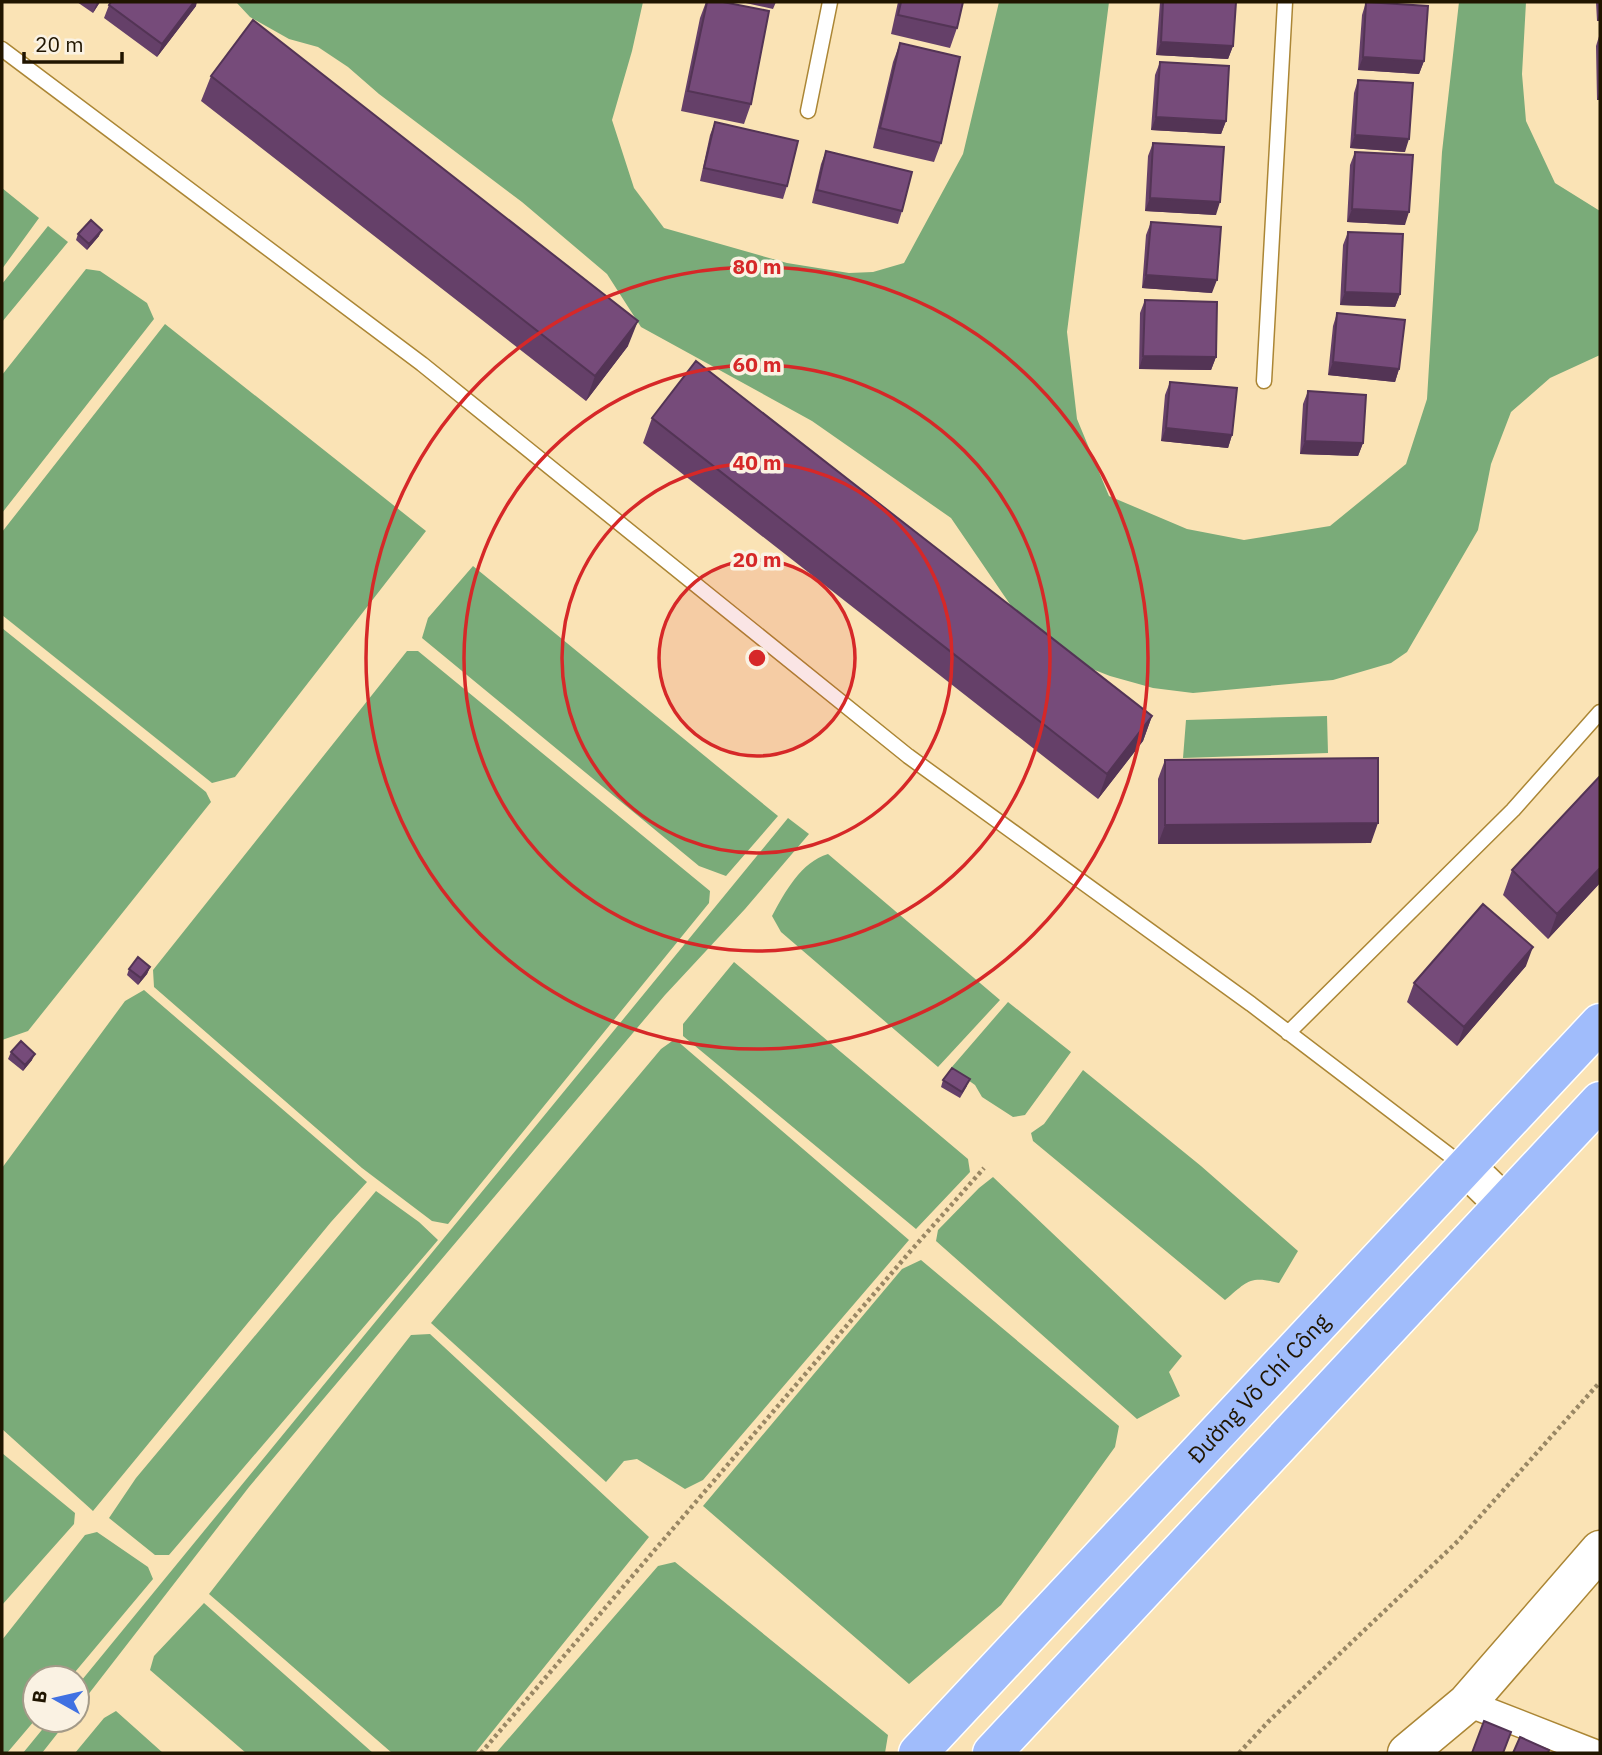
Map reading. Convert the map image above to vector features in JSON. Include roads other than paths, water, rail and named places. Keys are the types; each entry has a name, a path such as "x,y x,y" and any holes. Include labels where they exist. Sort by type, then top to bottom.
{"main road":[{"name":"Đường Võ Chí Công","path":"918,1753 1600,1023"},
{"path":"992,1753 1600,1101"}],"street":[{"path":"1466,1167 1504,1204"},
{"path":"1407,1753 1467,1703 1600,1550"},
{"path":"1467,1703 1560,1737 1595,1753"}],"lane":[{"path":"808,111 830,2"},
{"path":"1264,382 1285,2"},
{"path":"2,49 422,364 908,756 1288,1033 1466,1167"},
{"path":"1288,1033 1513,810 1600,712"}]}
